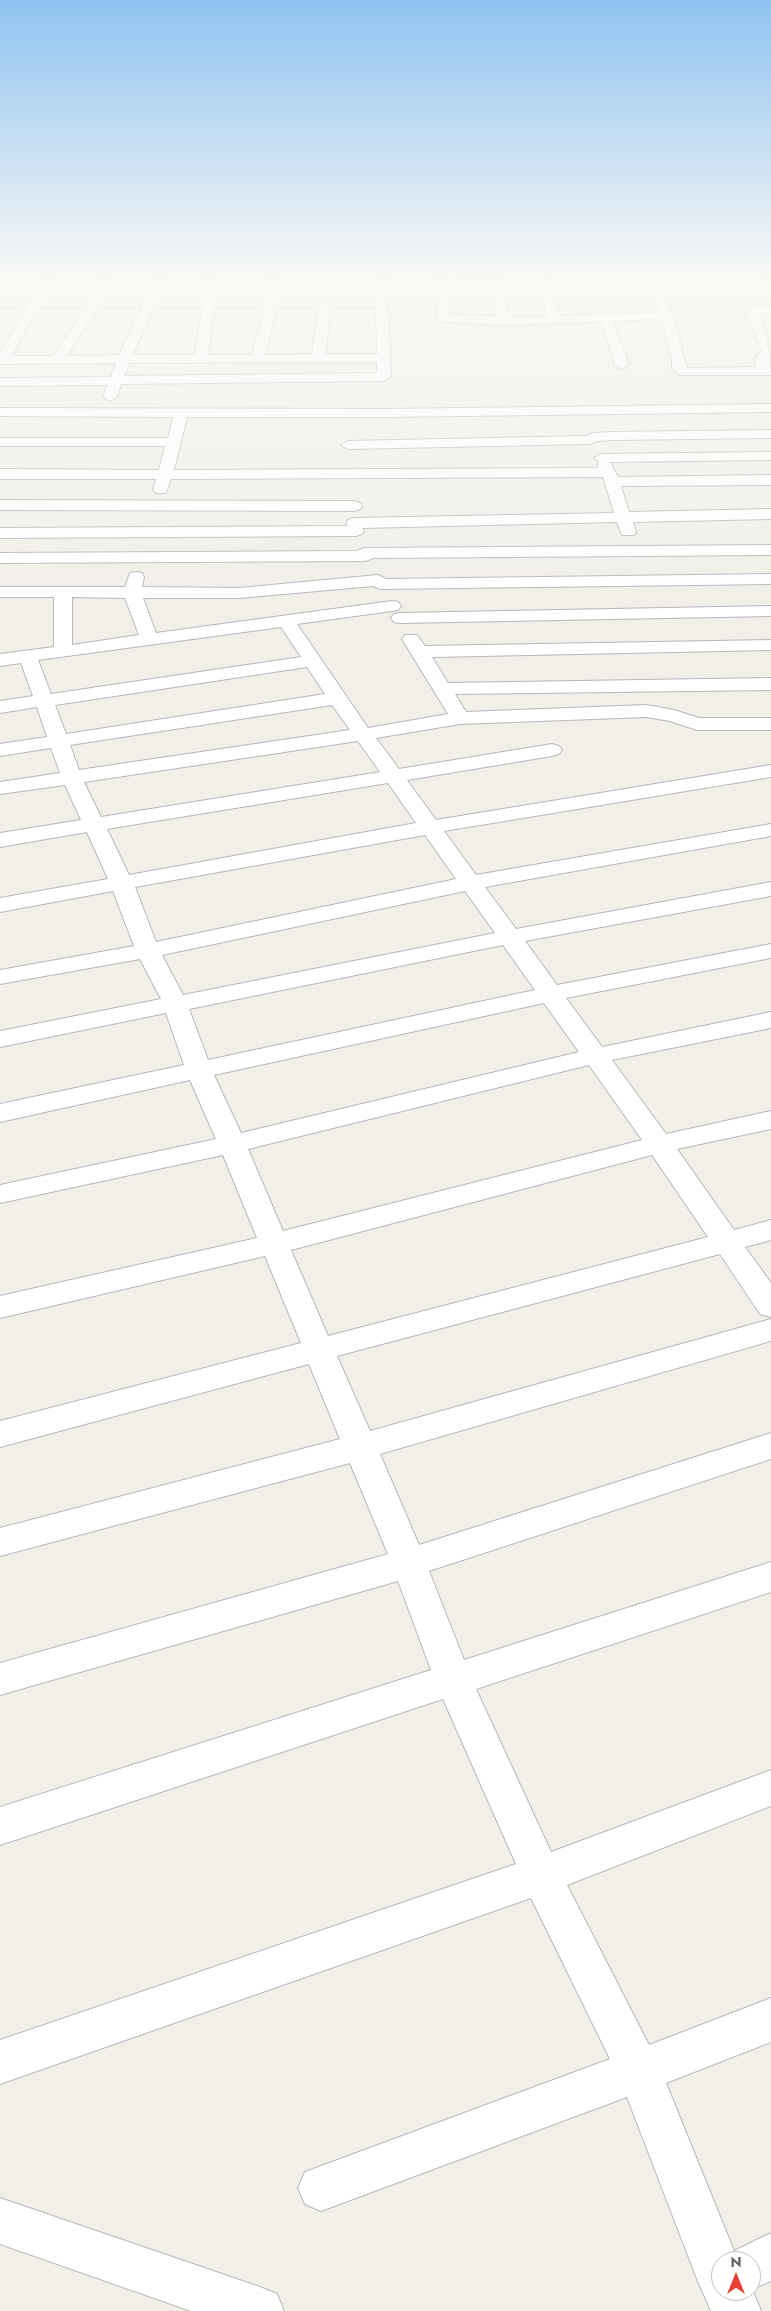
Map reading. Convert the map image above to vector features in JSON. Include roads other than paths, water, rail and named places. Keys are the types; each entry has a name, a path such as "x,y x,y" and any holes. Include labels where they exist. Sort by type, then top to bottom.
{"street":[{"path":"106,412 113,388"},
{"path":"0,412 181,414 347,413 385,408 771,408"},
{"path":"347,413 348,445 353,475 355,527 365,555 418,652 460,718"},
{"path":"150,640 132,592 175,442 181,414"},
{"path":"348,445 590,440 594,437 613,436 771,434"},
{"path":"590,440 606,470 623,516 633,552 647,581 678,665 697,724"},
{"path":"0,442 175,442"},
{"path":"0,474 353,475 606,470 771,456"},
{"path":"606,470 771,480"},
{"path":"0,505 354,506"},
{"path":"0,534 149,533 623,516 771,514"},
{"path":"0,558 771,550"},
{"path":"0,592 238,593 379,582 771,579"},
{"path":"290,590 310,618"},
{"path":"63,652 64,593"},
{"path":"207,593 228,630"},
{"path":"711,2253 640,2071 541,1875 453,1680 409,1563 232,1144 199,1071 175,1004 148,951 122,884 71,776 44,700 14,659 310,618 396,612 771,611"},
{"path":"287,622 338,698 366,734 394,776 659,1144 771,1306"},
{"path":"441,688 678,665 771,645"},
{"path":"418,652 678,665 771,684"},
{"path":"0,707 312,661"},
{"path":"0,750 338,698"},
{"path":"0,788 71,776 366,734 460,718 646,711 674,716 697,724 771,724"},
{"path":"0,840 552,750"},
{"path":"0,905 431,827 771,770"},
{"path":"0,977 148,951 470,882 771,830"},
{"path":"0,1039 510,937 771,889"},
{"path":"0,1113 550,994 771,951"},
{"path":"0,1194 232,1144 595,1056 771,1020"},
{"path":"0,1307 274,1244 659,1144 771,1120"},
{"path":"0,1434 771,1230"},
{"path":"0,1542 360,1447 771,1330"},
{"path":"0,1679 409,1563 771,1446"},
{"path":"0,1826 771,1577"},
{"path":"0,2062 541,1875 771,1788"},
{"path":"322,2188 640,2071 771,2020"},
{"path":"0,2220 260,2311"}]}
